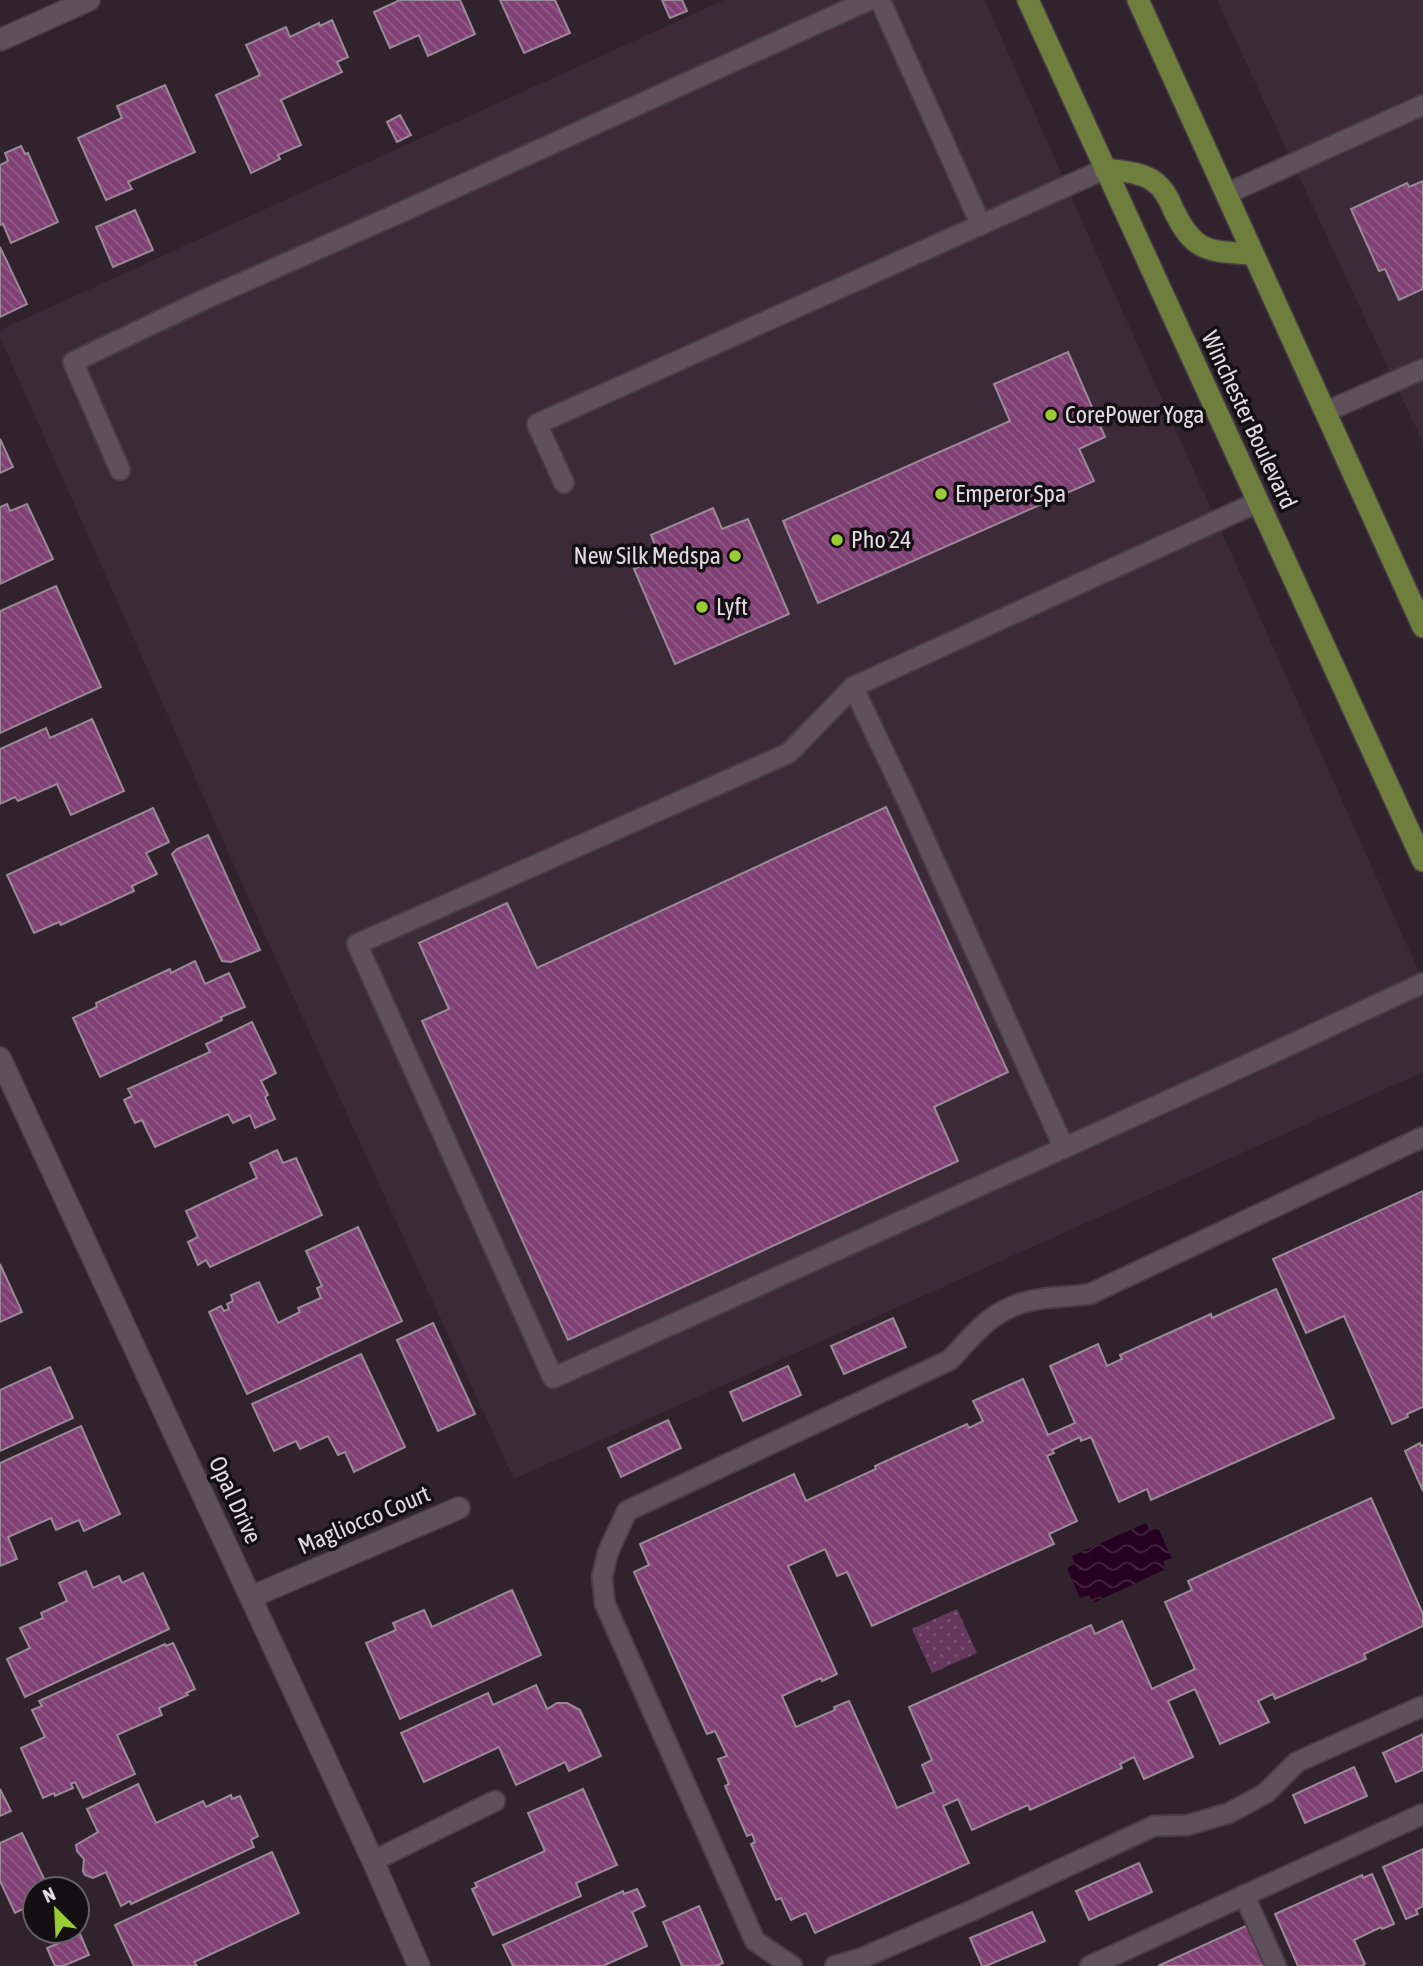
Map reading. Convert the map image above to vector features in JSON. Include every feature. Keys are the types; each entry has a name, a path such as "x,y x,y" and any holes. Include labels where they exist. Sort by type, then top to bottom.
{"main road":[{"name":"Winchester Boulevard","path":"1028,0 1423,861"},
{"path":"1138,0 1423,627"},
{"path":"1105,169 1151,179 1166,192 1184,230 1196,244 1217,252 1252,254"}],"street":[{"path":"0,40 89,0"},
{"name":"Opal Drive","path":"0,1058 373,1861 419,1966"},
{"name":"Magliocco Court","path":"251,1597 459,1508"}],"lane":[{"path":"120,470 73,362 203,300 869,0"},
{"path":"880,0 981,225"},
{"path":"1226,194 1423,105"},
{"path":"564,484 537,424 1105,169"},
{"path":"1325,412 1423,369"},
{"path":"1258,502 853,687 789,752 357,944 553,1378 1423,983"},
{"path":"853,687 1064,1148"},
{"path":"792,1966 755,1941 605,1604 602,1577 608,1552 627,1511 950,1360 987,1320 1010,1307 1035,1299 1090,1294 1423,1137"},
{"path":"835,1966 899,1942 1154,1826 1188,1825 1229,1813 1266,1793 1297,1762 1423,1706"},
{"path":"373,1861 495,1801"},
{"path":"1090,1966 1423,1814"},
{"path":"1244,1895 1276,1966"}],"shaded area":[{"path":"724,0 985,0 1423,981 1423,1072 514,1479 265,935 0,337 0,330"},
{"path":"1217,0 1423,0 1423,443"},
{"path":"957,1609 977,1653 932,1673 912,1629"}],"water":[{"path":"1146,1523 1150,1531 1158,1528 1172,1558 1163,1561 1166,1569 1093,1603 1089,1595 1080,1598 1067,1568 1075,1564 1072,1556"}],"building":[{"path":"400,0 460,0 475,34 428,56 419,35 390,48 374,12"},
{"path":"500,0 555,0 570,33 524,53"},
{"path":"662,0 682,0 687,11 670,18"},
{"path":"332,20 348,57 337,62 342,72 281,100 301,145 278,155 280,159 251,173 216,95 260,75 246,45 286,27 290,37"},
{"path":"165,85 195,152 128,182 132,189 106,200 78,138 122,118 117,106"},
{"path":"400,115 411,135 397,142 387,122"},
{"path":"21,146 25,154 28,153 58,222 11,243 3,224 0,225 0,165 8,161 5,153"},
{"path":"1423,181 1423,289 1399,300 1385,269 1379,271 1351,209 1407,183 1409,187"},
{"path":"135,210 153,250 113,267 96,227"},
{"path":"0,247 27,304 0,317"},
{"path":"1068,352 1105,437 1079,449 1094,481 818,603 783,521 1010,421 994,384"},
{"path":"0,439 13,467 0,473"},
{"path":"7,504 10,511 27,504 53,559 0,584 0,507"},
{"path":"713,508 722,529 748,519 789,614 675,664 634,569 660,557 651,535"},
{"path":"56,586 101,687 0,733 0,611"},
{"path":"92,719 124,791 71,815 57,784 18,801 15,797 0,804 0,749 46,728 50,738"},
{"path":"886,807 1008,1072 934,1107 958,1161 568,1340 422,1021 449,1009 419,943 507,903 537,968"},
{"path":"153,808 169,842 146,853 157,874 132,886 134,891 61,925 59,922 34,933 7,875"},
{"path":"208,835 260,950 231,962 222,961 172,854"},
{"path":"195,961 205,984 229,973 245,1007 100,1077 73,1018 97,1007 96,1003 170,969 171,973"},
{"path":"252,1022 276,1073 261,1081 275,1119 255,1128 250,1115 233,1123 228,1114 155,1147 142,1120 135,1123 124,1100 132,1096 128,1089 210,1052 206,1044"},
{"path":"277,1150 283,1163 296,1158 322,1215 210,1267 206,1260 198,1265 188,1242 198,1237 186,1211 257,1178 250,1163"},
{"path":"1423,1191 1423,1407 1392,1424 1344,1316 1306,1333 1273,1259"},
{"path":"358,1227 402,1321 247,1394 209,1312 221,1306 224,1311 229,1309 227,1304 233,1301 231,1295 259,1282 278,1323 300,1312 298,1308 321,1298 317,1288 322,1286 306,1251"},
{"path":"0,1264 22,1312 0,1322"},
{"path":"1276,1289 1334,1418 1151,1500 1147,1489 1119,1502 1091,1437 1081,1441 1080,1437 1052,1450 1054,1453 1047,1456 1077,1521 1049,1534 1054,1544 872,1626 847,1572 837,1576 825,1549 788,1566 837,1674 822,1681 821,1678 782,1696 796,1727 849,1701 897,1808 934,1792 922,1765 932,1760 909,1707 1091,1625 1095,1634 1122,1621 1152,1689 1195,1669 1165,1602 1192,1590 1188,1581 1371,1498 1423,1614 1423,1626 1364,1654 1366,1659 1275,1699 1273,1694 1258,1701 1269,1722 1220,1744 1195,1689 1168,1701 1193,1757 1144,1779 1134,1757 1120,1764 1122,1768 1030,1810 1028,1805 972,1830 958,1799 943,1806 969,1863 815,1933 806,1913 791,1920 781,1898 776,1900 751,1844 755,1842 752,1834 747,1836 725,1786 729,1784 718,1759 727,1756 715,1731 707,1734 634,1572 649,1565 640,1544 794,1474 806,1501 967,1424 969,1428 983,1421 973,1401 1023,1379 1048,1435 1075,1423 1050,1366 1098,1344 1107,1366 1122,1359 1120,1355 1211,1314 1212,1318"},
{"path":"893,1318 906,1347 844,1374 831,1346"},
{"path":"433,1323 475,1414 438,1431 397,1340"},
{"path":"361,1354 405,1447 354,1472 345,1452 338,1455 328,1436 300,1449 296,1441 274,1451 252,1404"},
{"path":"788,1366 801,1395 743,1421 730,1392"},
{"path":"50,1367 73,1418 0,1451 0,1390"},
{"path":"668,1420 681,1448 621,1477 608,1448"},
{"path":"81,1426 120,1514 84,1531 79,1520 56,1530 51,1518 8,1537 17,1559 0,1566 0,1463"},
{"path":"1420,1443 1423,1445 1423,1491 1405,1451"},
{"path":"86,1571 93,1588 119,1576 122,1583 143,1573 169,1629 25,1697 7,1659 30,1648 20,1628 43,1618 41,1613 67,1601 59,1583"},
{"path":"512,1590 541,1655 400,1719 366,1643 396,1630 393,1623 424,1610 432,1627"},
{"path":"173,1643 195,1689 159,1708 162,1715 117,1735 135,1774 83,1798 75,1782 71,1784 73,1788 43,1798 21,1748 45,1737 32,1710 42,1706 39,1701 165,1644 166,1646"},
{"path":"536,1685 547,1709 557,1703 567,1703 580,1710 601,1756 569,1771 565,1762 516,1785 499,1747 424,1782 401,1733 488,1693 493,1705"},
{"path":"1423,1734 1423,1770 1396,1782 1383,1753"},
{"path":"1354,1767 1367,1796 1305,1823 1293,1795"},
{"path":"138,1784 156,1823 203,1801 206,1807 231,1795 232,1799 240,1796 258,1836 251,1840 254,1847 131,1904 130,1901 121,1906 106,1872 93,1878 91,1875 85,1875 83,1871 84,1859 77,1851 76,1845 98,1832 87,1809"},
{"path":"0,1789 11,1811 0,1816"},
{"path":"583,1789 617,1865 576,1883 581,1896 493,1935 472,1889 477,1887 475,1883 545,1851 528,1813"},
{"path":"22,1833 42,1875 21,1875 21,1910 15,1913 0,1881 0,1843"},
{"path":"1423,1849 1423,1906 1416,1910 1418,1914 1406,1919 1383,1867"},
{"path":"272,1852 299,1913 194,1962 197,1966 134,1966 115,1925"},
{"path":"1139,1863 1152,1892 1089,1920 1076,1891"},
{"path":"1372,1874 1394,1924 1354,1940 1365,1964 1298,1966 1275,1914 1362,1875 1363,1878"},
{"path":"637,1889 645,1906 632,1912 647,1946 603,1966 513,1966 503,1945 623,1891 624,1894"},
{"path":"699,1906 723,1963 716,1966 682,1966 663,1922"},
{"path":"1032,1912 1045,1941 982,1966 970,1938"},
{"path":"1248,1925 1266,1966 1158,1966"},
{"path":"54,1945 85,1945 89,1955 63,1966 55,1966 47,1948"}],"place":[{"name":"CorePower Yoga","path":"1051,415"},
{"name":"Emperor Spa","path":"941,494"},
{"name":"Pho 24","path":"837,540"},
{"name":"New Silk Medspa","path":"735,556"},
{"name":"Lyft","path":"702,607"}]}
